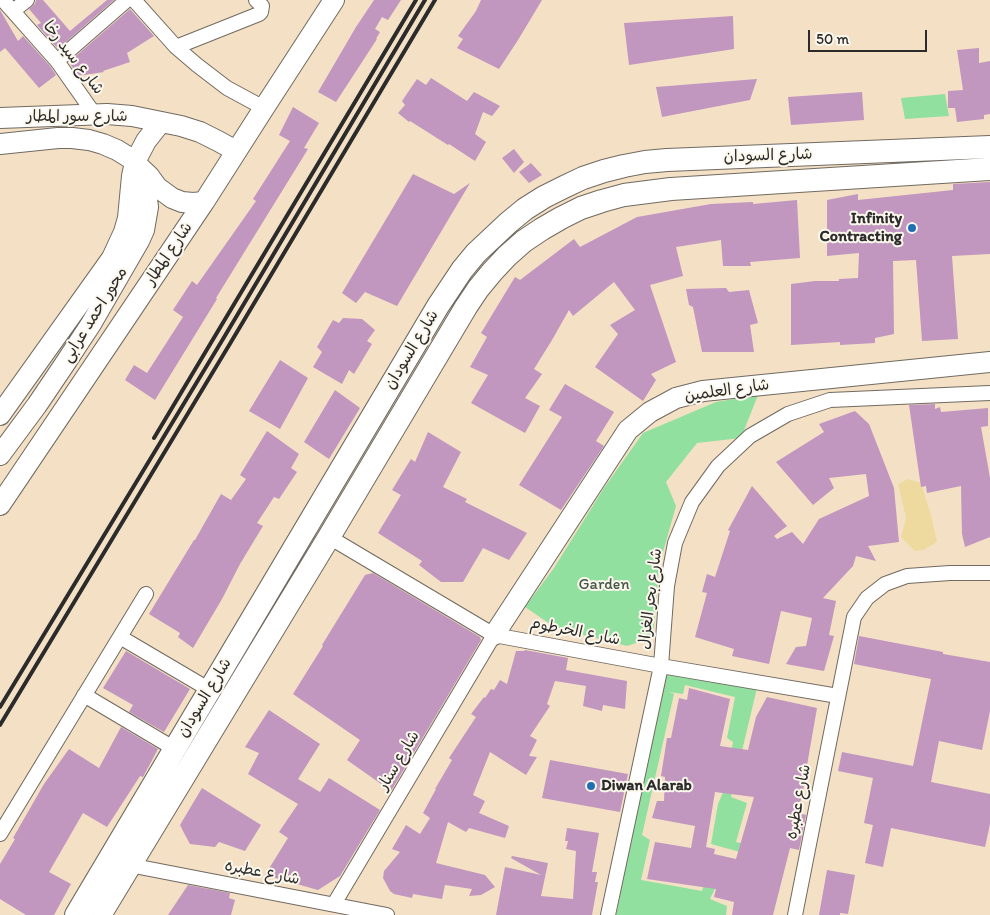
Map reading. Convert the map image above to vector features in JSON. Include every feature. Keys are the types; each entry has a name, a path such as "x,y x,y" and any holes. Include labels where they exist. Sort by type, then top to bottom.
{"main road":[{"name":"شارع السودان","path":"76,915 438,306 476,253 508,223 544,197 583,178 645,162 990,147"},
{"name":"شارع السودان","path":"100,915 466,307 478,289 507,256 548,225 581,208 624,195 671,189 990,170"},
{"path":"564,187 581,208"}],"street":[{"name":"شارع سيد رخا","path":"3,0 57,62 95,115"},
{"path":"13,11 27,0"},
{"path":"57,62 126,0"},
{"path":"134,0 176,47 227,88 264,108"},
{"path":"176,47 259,14 262,6 258,2"},
{"name":"شارع المطار","path":"0,505 204,202 331,2"},
{"name":"شارع سور المطار","path":"2,115 120,114 181,126 200,132 236,151"},
{"path":"0,415 115,252 128,218 132,176 136,162 146,141 161,122"},
{"name":"شارع سور المطار","path":"0,144 58,138 85,140 103,144 136,162 157,187 172,198 193,204 204,202"},
{"name":"محور احمد عرابى","path":"0,455 37,405 91,324 140,241 148,207 145,184 136,162"},
{"name":"شارع العلمين","path":"494,635 628,430 650,412 676,398 703,391 990,362"},
{"name":"شارع بحر الغزال","path":"608,915 660,666 667,586 675,543 692,502 718,466 750,436 788,414 830,400 990,393"},
{"name":"شارع الخرطوم","path":"329,537 494,635 660,666 838,696"},
{"name":"شارع عطبره","path":"795,915 854,617 867,598 885,584 907,576 950,572 990,573"},
{"path":"0,834 146,594"},
{"name":"شارع سنار","path":"334,904 494,635"},
{"path":"120,637 210,690"},
{"path":"84,695 175,749"},
{"name":"شارع عطبره","path":"130,865 387,915"}],"green space":[{"path":"945,94 949,116 905,119 901,98"},
{"name":"Garden","path":"758,395 741,438 697,443 666,482 676,506 659,566 653,637 627,646 556,628 525,607 554,568 604,488 643,433 716,402"},
{"path":"665,672 757,688 731,797 747,803 736,842 785,853 783,864 711,844 718,804 724,790 733,742 727,738 735,697 685,685 683,694 669,692 674,694 642,835 650,840 641,880 702,891 706,879 718,882 710,899 727,906 726,915 616,915"}],"sand":[{"path":"908,479 921,483 937,542 923,550 915,551 901,537 906,518 898,484"}],"building":[{"path":"36,0 43,0 70,31 107,0 114,0 58,49 37,25 41,23 29,9 35,4"},
{"path":"374,0 401,0 388,20 382,17 375,29 380,32 377,39 336,102 318,92"},
{"path":"481,0 542,0 499,69 457,48 463,39 458,36 476,11"},
{"path":"130,9 154,36 127,53 130,62 104,72 78,76 69,62"},
{"path":"0,10 18,41 23,36 56,75 39,88 5,48 0,52"},
{"path":"733,16 734,49 629,65 624,23"},
{"path":"979,48 979,63 990,61 990,114 984,115 984,119 957,122 955,108 948,108 948,91 963,90 957,50"},
{"path":"431,78 467,101 474,92 500,106 492,116 483,112 475,134 486,142 475,161 409,122 398,113 405,105 402,101 417,79 426,85"},
{"path":"757,79 750,100 662,117 656,87"},
{"path":"862,92 864,120 791,125 788,97"},
{"path":"293,107 319,123 304,148 308,149 155,400 125,380 134,365 147,373 183,317 173,310 192,281 197,285 256,201 253,199 290,141 279,135"},
{"path":"514,149 524,162 514,173 502,158"},
{"path":"531,163 542,175 529,183 519,172"},
{"path":"413,174 454,194 470,183 397,306 365,292 356,303 342,293"},
{"path":"990,182 990,254 952,256 958,339 922,341 916,260 893,261 894,334 875,338 875,343 840,345 840,342 791,345 791,284 858,278 859,253 827,256 827,200 858,194 858,200 953,190 953,184"},
{"path":"797,200 800,258 750,262 751,266 723,266 721,240 676,247 683,276 650,285 676,362 651,374 656,380 643,401 595,367 618,334 610,325 635,310 614,282 573,316 569,310 534,369 542,374 525,398 540,406 525,433 471,403 488,375 470,367 487,337 481,333 515,277 520,280 574,239 580,247 637,217 711,204 753,202 753,204"},
{"path":"726,288 729,292 749,290 758,323 750,325 754,352 702,352 693,307 689,305 686,289"},
{"path":"343,318 362,319 375,330 367,341 372,344 354,374 349,370 342,384 313,367 322,352 317,347 333,320 339,323"},
{"path":"280,360 308,378 280,429 249,411"},
{"path":"565,384 614,412 596,441 604,446 561,510 519,485 562,417 549,410"},
{"path":"335,390 360,408 329,459 304,442"},
{"path":"935,404 935,409 940,407 941,412 988,408 988,426 981,427 990,478 990,537 965,547 962,534 961,486 927,493 926,486 921,487 909,405"},
{"path":"855,411 869,424 894,488 899,542 868,546 876,561 856,556 853,566 823,598 836,601 829,635 834,636 824,671 786,664 796,647 806,646 812,618 781,611 769,664 732,656 734,649 695,637 707,593 702,592 707,574 715,577 730,531 728,530 752,486 787,526 774,536 777,539 792,532 803,544 819,519 869,496 866,474 829,478 834,488 813,505 776,462 824,432 819,424"},
{"path":"267,431 299,454 291,468 297,472 279,499 274,497 257,523 263,526 193,648 178,637 180,633 149,614 221,494 231,500 246,479 240,475"},
{"path":"428,432 461,452 443,487 467,499 465,502 527,533 509,560 483,548 463,582 441,582 419,565 422,561 378,533 401,495 392,490 411,459 415,462"},
{"path":"373,573 480,637 481,640 391,791 347,760 360,740 293,694 365,575"},
{"path":"859,636 990,662 990,711 982,750 939,741 931,782 990,794 990,824 985,847 891,828 883,867 865,863 873,825 864,823 873,778 838,771 842,752 913,766 931,679 854,664"},
{"path":"525,650 568,658 566,670 627,681 625,709 603,705 602,711 583,706 586,686 555,681 547,704 550,706 530,736 537,740 529,756 537,757 526,775 490,752 473,795 485,801 479,813 509,826 505,838 469,828 466,832 448,822 436,863 485,875 495,887 481,895 469,896 472,889 445,885 442,899 413,894 412,898 394,894 390,891 383,878 384,871 400,852 392,849 406,825 420,834 430,818 423,813 452,760 449,758 476,717 471,714 491,689 494,690 500,680 507,684 516,651"},
{"path":"126,651 190,689 164,732 129,712 133,705 103,688"},
{"path":"689,688 730,699 720,746 748,750 756,717 767,697 817,708 798,813 806,815 799,850 790,848 773,915 732,915 734,902 714,897 716,889 647,879 655,842 691,848 695,826 652,818 657,801 664,801 665,777 661,776 667,738 671,738 679,698 687,700","holes":["715,792 754,797 736,859 714,854 715,849 706,847"]},
{"path":"269,710 320,744 298,779 320,792 329,778 380,810 340,876 318,890 265,875 288,838 279,832 298,804 248,774 259,753 245,747"},
{"path":"121,727 158,749 143,777 140,776 107,827 83,813 49,872 71,884 54,915 26,915 0,899 0,864 15,839 13,838 44,784 69,749 99,768"},
{"path":"550,760 628,774 620,812 542,798"},
{"path":"202,788 261,825 245,851 219,842 215,847 190,844 180,825"},
{"path":"567,828 599,833 592,872 597,872 595,882 598,882 592,915 496,915 505,867 541,875 511,858 512,856 548,863 541,896 573,899 576,851 566,849 568,841 565,841"},
{"path":"827,870 855,875 848,914 819,915"},
{"path":"188,885 230,893 229,898 235,900 231,915 168,915"}],"railway":[{"path":"154,438 416,0"},
{"path":"0,707 223,339 425,0"},
{"path":"0,725 435,0"}],"place":[{"name":"Infinity Contracting","path":"912,228"},
{"name":"Diwan Alarab","path":"591,786"}]}
